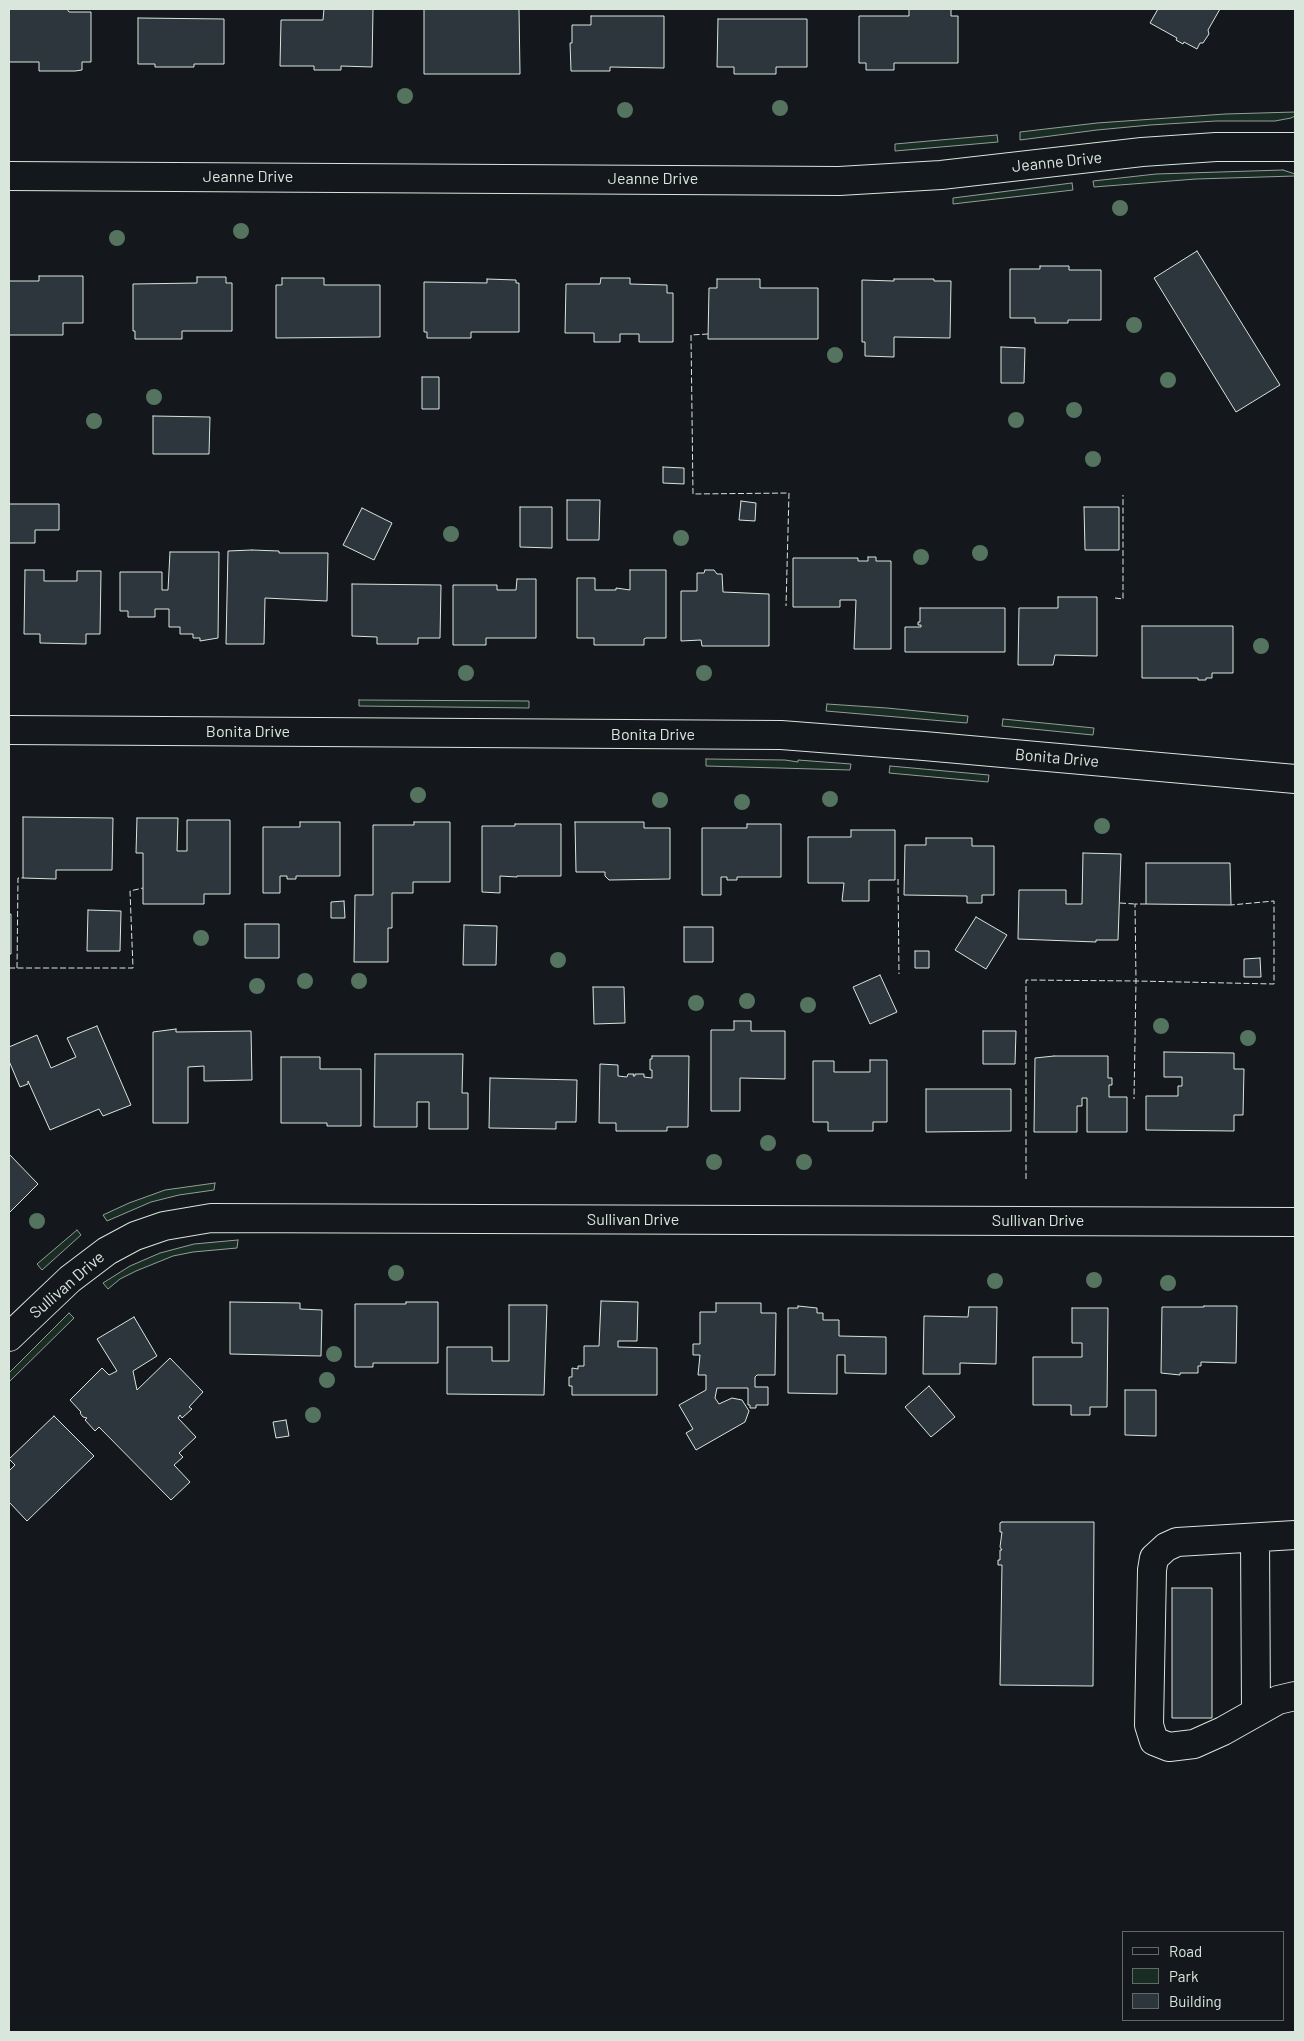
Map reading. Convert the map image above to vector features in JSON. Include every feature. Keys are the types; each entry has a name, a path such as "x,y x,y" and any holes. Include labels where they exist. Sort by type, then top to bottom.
{"street":[{"name":"Jeanne Drive","path":"9,176 838,181 941,175 1151,152 1216,147 1295,146"},
{"name":"Bonita Drive","path":"9,730 781,735 1295,779"},
{"name":"Sullivan Drive","path":"9,1337 70,1279 107,1251 135,1236 164,1226 211,1218 1295,1222"},
{"path":"1295,1536 1177,1542 1166,1547 1154,1558 1152,1570 1149,1725 1154,1741 1169,1747 1194,1744 1223,1731 1278,1700 1295,1696"},
{"path":"1256,1538 1256,1711"}],"green space":[{"path":"1295,112 1295,116 1291,118 1275,121 1216,121 1150,125 1020,140 1020,132 1097,123 1225,114"},
{"path":"997,135 998,142 895,151 895,144"},
{"path":"1283,170 1295,174 1295,176 1196,179 1094,187 1093,181 1156,174"},
{"path":"1072,183 1073,190 953,204 953,198"},
{"path":"359,700 529,701 529,708 359,706"},
{"path":"827,704 968,716 967,723 826,711"},
{"path":"1003,719 1094,728 1093,735 1002,726"},
{"path":"706,759 785,760 798,762 798,760 851,764 850,770 706,766"},
{"path":"890,766 989,775 988,782 889,773"},
{"path":"215,1183 214,1190 179,1195 151,1202 107,1221 103,1215 165,1190"},
{"path":"77,1230 81,1235 42,1270 37,1264"},
{"path":"238,1240 237,1248 173,1256 120,1279 108,1289 103,1283 130,1266 160,1253 194,1244"},
{"path":"69,1313 74,1318 9,1382 9,1373"}],"building":[{"path":"9,9 67,9 69,12 91,12 91,62 82,62 82,70 39,71 39,62 9,62"},
{"path":"324,9 373,9 372,67 341,66 341,70 314,70 314,66 280,66 281,20 323,20"},
{"path":"424,9 519,9 520,74 424,74"},
{"path":"909,9 951,9 951,16 958,16 958,63 894,63 894,70 866,70 866,63 859,63 859,16 909,16"},
{"path":"1158,9 1220,9 1208,30 1209,34 1197,49 1184,42 1183,44 1176,40 1177,38 1150,23"},
{"path":"591,16 664,16 664,68 610,67 610,71 571,71 570,43 572,43 572,25 591,25"},
{"path":"138,18 224,19 224,64 194,64 194,67 155,67 155,64 138,64"},
{"path":"718,19 807,19 807,67 776,67 776,74 734,74 734,67 717,67"},
{"path":"1197,251 1280,385 1236,412 1154,278"},
{"path":"1040,266 1069,266 1069,270 1101,270 1101,320 1035,323 1035,318 1010,318 1010,269 1040,269"},
{"path":"39,276 83,276 83,323 63,323 63,335 9,335 9,281 39,281"},
{"path":"197,277 226,277 226,283 232,283 232,331 182,331 182,339 135,339 135,331 133,331 133,284 197,283"},
{"path":"282,278 324,278 324,285 380,285 380,337 276,338 276,285 282,285"},
{"path":"601,278 630,278 630,284 667,285 667,293 673,293 673,342 639,342 639,334 620,334 620,342 594,342 594,333 565,333 566,284 600,284"},
{"path":"487,279 516,280 516,283 519,283 519,332 471,332 471,338 427,338 427,332 424,332 424,282 487,283"},
{"path":"717,279 760,279 760,288 818,288 818,339 708,339 709,288 717,288"},
{"path":"894,279 951,281 950,338 894,337 894,357 865,356 865,342 862,342 862,280 894,281"},
{"path":"1001,347 1025,348 1024,383 1001,383"},
{"path":"422,377 439,377 439,409 422,409"},
{"path":"153,416 210,417 209,454 153,454"},
{"path":"663,467 684,468 684,484 663,483"},
{"path":"567,500 600,500 599,540 567,540"},
{"path":"741,501 756,503 755,521 739,520"},
{"path":"9,504 59,504 59,530 35,530 35,543 9,543"},
{"path":"520,507 552,507 552,548 520,547"},
{"path":"1084,507 1119,507 1119,550 1085,550"},
{"path":"362,508 392,523 374,560 343,545"},
{"path":"228,551 279,551 279,553 328,553 327,601 265,598 264,644 226,644"},
{"path":"170,552 219,552 218,638 200,641 200,638 193,638 193,634 180,634 180,627 169,627 169,609 155,609 155,617 128,617 128,611 120,611 120,572 162,572 162,590 168,590"},
{"path":"868,557 876,557 876,561 891,561 891,649 854,649 856,600 840,600 840,607 793,607 793,558 858,558 858,561 868,561"},
{"path":"25,570 44,570 44,581 77,581 77,571 101,571 100,634 86,634 86,644 40,643 40,634 24,634"},
{"path":"630,570 666,570 666,638 646,638 644,639 644,645 594,645 594,638 577,638 577,578 595,578 595,590 616,590 616,588 630,590"},
{"path":"705,570 714,570 717,574 722,574 723,592 769,594 769,646 702,646 701,640 681,641 681,591 697,591 697,573 704,573"},
{"path":"517,579 536,579 536,638 486,638 486,645 453,645 453,585 497,585 497,590 516,590"},
{"path":"352,584 441,585 440,638 418,638 418,644 377,644 377,637 352,636"},
{"path":"1058,597 1097,597 1097,656 1055,655 1053,665 1018,665 1019,608 1058,608"},
{"path":"920,608 1005,608 1005,652 905,652 905,627 921,627 921,625 918,625 918,622 920,622"},
{"path":"1142,626 1233,626 1233,673 1212,673 1212,678 1206,678 1206,680 1198,680 1198,678 1142,678"},
{"path":"23,817 113,818 112,870 56,870 56,879 23,878"},
{"path":"137,818 178,818 177,851 187,851 187,820 230,820 230,894 204,894 204,904 143,904 143,853 136,853"},
{"path":"300,822 340,822 340,876 296,876 296,879 287,879 287,876 280,876 280,893 263,893 263,827 300,827"},
{"path":"414,822 450,822 450,882 413,882 413,893 392,893 392,928 388,928 388,962 354,962 355,895 373,895 373,825 414,825"},
{"path":"575,822 644,822 644,828 670,828 670,879 609,880 605,876 605,872 576,872"},
{"path":"515,824 561,824 561,876 500,876 500,893 482,892 482,826 515,826"},
{"path":"747,824 781,824 781,877 737,877 737,880 727,880 727,877 721,877 721,895 702,895 702,828 747,828"},
{"path":"851,830 895,830 895,880 869,880 869,901 842,901 844,883 808,883 808,837 851,837"},
{"path":"926,838 972,838 972,846 994,846 994,895 982,895 982,903 967,903 967,896 904,895 905,845 926,845"},
{"path":"1083,853 1121,854 1118,940 1096,940 1096,942 1018,939 1019,890 1066,890 1066,904 1082,904"},
{"path":"1146,863 1230,863 1231,905 1146,904"},
{"path":"344,901 345,918 331,918 331,902"},
{"path":"88,910 121,911 120,951 87,951"},
{"path":"9,914 11,914 11,954 9,954"},
{"path":"976,917 1007,935 986,969 955,950"},
{"path":"245,924 279,924 279,958 245,958"},
{"path":"464,925 497,926 496,965 463,965"},
{"path":"684,927 713,927 713,962 684,962"},
{"path":"915,951 929,951 929,968 915,968"},
{"path":"1260,958 1261,977 1244,977 1244,959"},
{"path":"880,975 897,1012 870,1024 853,987"},
{"path":"593,987 624,987 625,1023 594,1024"},
{"path":"734,1021 751,1021 751,1031 785,1031 785,1079 740,1078 740,1111 711,1111 711,1030 734,1030"},
{"path":"97,1026 131,1105 103,1116 99,1109 50,1130 28,1081 28,1084 20,1087 9,1061 9,1047 37,1035 51,1068 76,1057 67,1038"},
{"path":"176,1029 176,1032 251,1031 252,1080 204,1081 204,1066 188,1067 188,1123 153,1123 153,1032"},
{"path":"983,1031 1016,1031 1015,1064 983,1064"},
{"path":"1164,1052 1234,1053 1234,1069 1244,1069 1243,1115 1234,1115 1234,1131 1146,1130 1146,1096 1178,1096 1178,1086 1182,1086 1182,1077 1164,1077"},
{"path":"375,1054 463,1054 462,1093 468,1093 468,1129 429,1129 429,1102 417,1102 417,1127 374,1127"},
{"path":"652,1056 689,1056 688,1127 667,1127 667,1131 616,1131 616,1123 599,1123 600,1064 618,1065 618,1076 627,1077 628,1074 634,1074 633,1076 635,1076 635,1074 644,1074 644,1077 652,1078 650,1059 652,1059"},
{"path":"1108,1056 1108,1078 1112,1078 1112,1085 1109,1085 1109,1097 1127,1097 1127,1132 1087,1132 1087,1098 1082,1098 1082,1106 1077,1106 1077,1132 1034,1132 1035,1058"},
{"path":"281,1057 320,1057 320,1069 361,1069 361,1126 327,1126 327,1123 281,1123"},
{"path":"870,1060 887,1060 887,1122 873,1122 873,1131 828,1131 828,1122 813,1122 813,1061 834,1061 834,1072 870,1072"},
{"path":"490,1078 577,1080 576,1122 556,1122 556,1129 489,1128"},
{"path":"926,1089 1011,1089 1011,1131 926,1132"},
{"path":"9,1154 38,1184 9,1213"},
{"path":"601,1301 638,1302 637,1341 618,1341 618,1347 657,1348 657,1395 572,1395 569,1377 572,1377 572,1368 578,1369 578,1366 584,1366 584,1346 599,1346"},
{"path":"230,1302 300,1303 300,1309 322,1310 321,1356 230,1354"},
{"path":"406,1302 438,1302 438,1363 373,1363 373,1367 355,1367 355,1304 406,1304"},
{"path":"716,1303 761,1303 761,1313 776,1313 775,1375 757,1375 755,1377 755,1387 768,1387 768,1405 756,1405 756,1408 750,1408 750,1405 748,1405 748,1388 717,1388 715,1398 719,1404 732,1398 742,1400 749,1411 745,1422 696,1450 686,1433 693,1429 679,1405 706,1390 706,1375 698,1375 700,1355 693,1355 693,1344 700,1344 700,1312 716,1312"},
{"path":"509,1305 547,1305 544,1395 447,1394 447,1347 492,1347 492,1361 509,1361"},
{"path":"798,1306 817,1308 817,1313 823,1313 823,1320 839,1320 839,1336 886,1337 886,1374 845,1373 845,1355 837,1355 837,1394 788,1393 788,1308 798,1308"},
{"path":"1237,1306 1236,1363 1201,1362 1201,1366 1198,1366 1198,1373 1180,1373 1180,1375 1161,1373 1162,1307"},
{"path":"969,1307 997,1307 996,1364 960,1363 960,1374 923,1374 924,1316 968,1317"},
{"path":"1072,1308 1108,1308 1107,1407 1090,1407 1090,1415 1071,1415 1071,1405 1033,1405 1033,1357 1082,1357 1082,1343 1072,1343"},
{"path":"134,1317 157,1356 133,1371 137,1390 170,1358 203,1392 189,1407 192,1409 182,1418 180,1415 178,1418 196,1437 179,1453 183,1457 174,1465 190,1482 171,1500 99,1427 95,1431 85,1420 87,1418 83,1417 70,1400 102,1368 109,1375 117,1371 97,1339"},
{"path":"929,1386 955,1417 931,1437 905,1407"},
{"path":"1125,1390 1156,1390 1156,1436 1125,1435"},
{"path":"54,1416 94,1456 27,1521 9,1502 9,1471 15,1465 9,1459"},
{"path":"286,1420 289,1436 276,1438 273,1422"},
{"path":"1094,1522 1093,1686 1000,1685 1002,1565 998,1565 998,1560 1000,1560 1000,1550 1002,1550 1000,1547 1002,1532 1000,1532 1000,1523"},
{"path":"1172,1588 1212,1588 1212,1718 1172,1718"}],"fence":[{"path":"708,334 691,335 693,494 789,493 786,606"},
{"path":"1115,598 1123,599 1123,495"},
{"path":"17,968 18,878 23,878"},
{"path":"898,879 899,974"},
{"path":"9,968 133,968 130,891 143,888"},
{"path":"1146,904 1135,904 1136,981 1274,984 1274,901 1231,905"},
{"path":"1120,903 1135,904"},
{"path":"1026,1179 1026,980 1136,981 1134,1099"}]}
